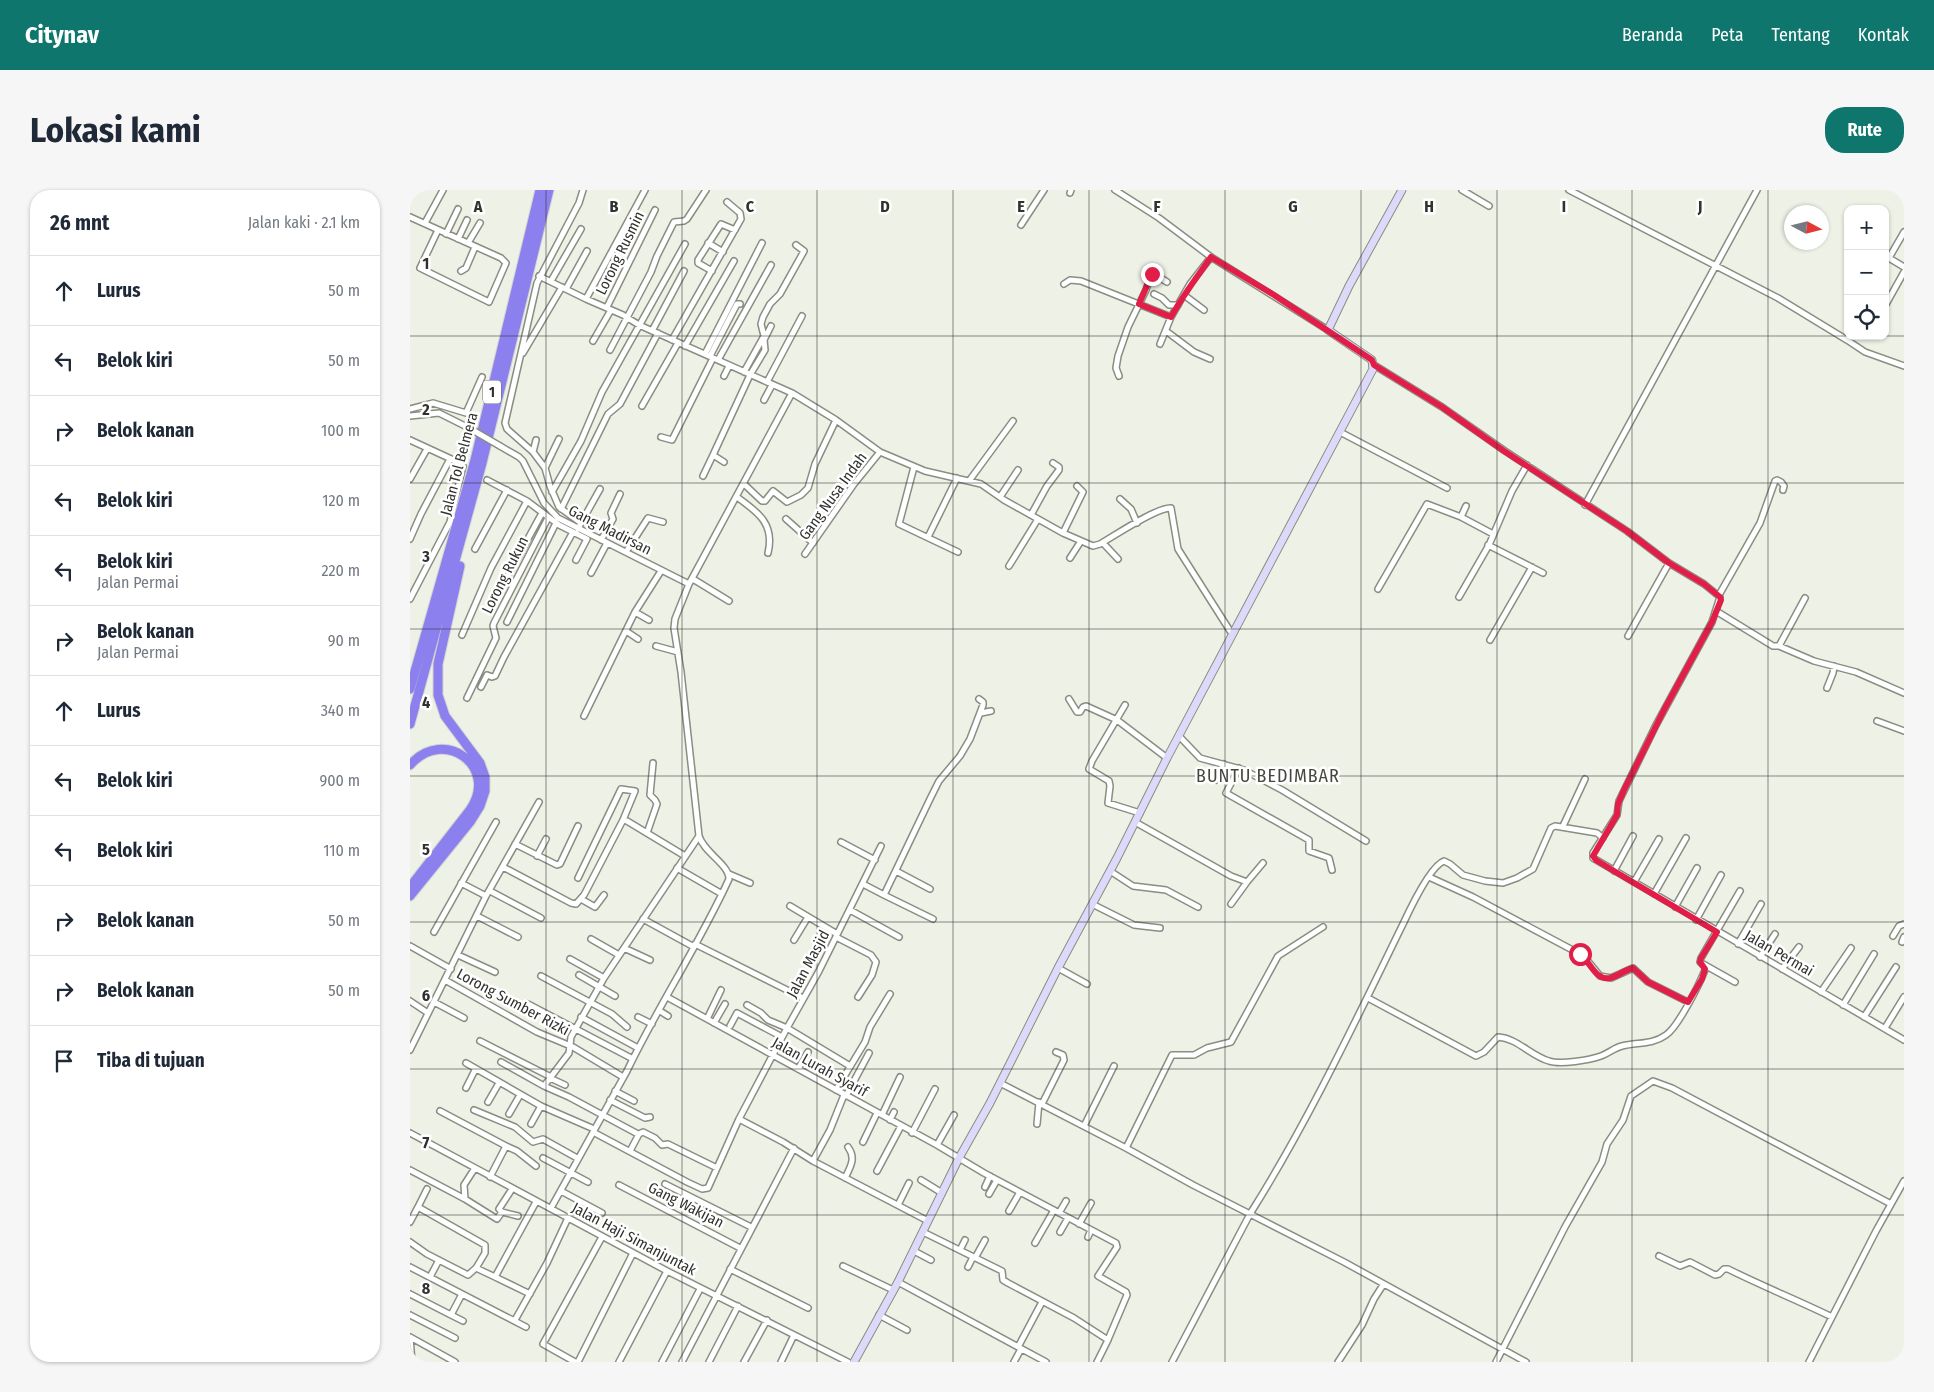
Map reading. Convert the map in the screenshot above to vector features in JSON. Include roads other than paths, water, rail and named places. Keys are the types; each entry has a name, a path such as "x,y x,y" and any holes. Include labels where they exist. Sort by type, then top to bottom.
{"highway":[{"name":"Jalan Tol Belmera","path":"419,656 473,468 540,190"},
{"name":"Jalan Tol Belmera","path":"470,512 548,190"},
{"path":"410,896 470,822 480,806 485,791 485,777 480,763 445,716 438,700 437,686 438,664 466,542 470,512"},
{"name":"1","path":"410,724 470,512"},
{"path":"410,678 419,656"},
{"name":"1","path":"410,689 419,656"},
{"path":"410,765 422,754 430,750 450,750 463,756 472,764 477,775 479,789 475,803 410,886"}],"street":[{"path":"425,223 443,190"},
{"path":"584,190 579,203 539,276 505,423 507,429 533,452 545,468 552,492 562,509 580,526 600,489"},
{"path":"586,299 645,190"},
{"path":"610,350 651,272 674,222 687,219 706,190"},
{"path":"1021,225 1044,190"},
{"path":"1115,190 1160,218 1211,257 1328,330 1372,360 1374,365 1442,407 1504,451 1627,531 1669,563 1719,595 1760,523 1775,481 1781,482 1784,486 1783,490"},
{"path":"1328,330 1349,286 1402,190"},
{"path":"1462,190 1489,206"},
{"path":"1569,190 1778,298 1844,336"},
{"path":"1585,505 1757,190"},
{"path":"672,340 742,216 727,202"},
{"path":"446,234 458,209"},
{"name":"Lorong Rusmin","path":"592,341 656,210"},
{"path":"410,217 501,258 506,263 489,302 420,268 438,230"},
{"path":"458,239 467,220"},
{"path":"468,243 480,223"},
{"path":"712,271 697,262 721,224 734,230"},
{"path":"551,282 581,229"},
{"path":"1904,232 1890,258 1904,267"},
{"path":"708,243 723,252"},
{"path":"711,357 762,243"},
{"path":"552,492 580,441 596,403 685,244"},
{"path":"703,476 764,336 761,324 763,317 770,304 780,294 804,251 796,245"},
{"path":"461,271 466,268 475,247"},
{"path":"521,356 587,251"},
{"path":"1160,344 1178,304 1190,284 1211,257"},
{"path":"685,346 734,261"},
{"path":"711,357 771,265"},
{"path":"652,330 684,271"},
{"path":"1889,299 1904,272"},
{"path":"1119,376 1116,368 1118,356 1128,327 1152,274 1167,282"},
{"path":"539,276 628,317 639,325 792,394 836,420 855,436 880,452 914,467 981,484 1063,533 1092,546 1102,543 1137,522 1167,508 1172,509 1178,549 1234,631"},
{"path":"1064,284 1070,280 1081,281 1171,317"},
{"path":"1154,294 1162,298 1169,305 1178,304"},
{"path":"1184,295 1204,310"},
{"path":"662,437 670,441 672,440 737,304 740,304"},
{"path":"764,400 769,383 802,316"},
{"path":"747,374 765,350 764,340 771,326"},
{"path":"1166,331 1194,352 1210,359"},
{"path":"562,509 608,414 620,404 658,333"},
{"path":"1850,340 1865,352 1904,366"},
{"path":"642,406 678,343"},
{"path":"854,1362 894,1290 1058,968 1374,365"},
{"path":"724,376 729,366"},
{"path":"410,409 433,403 466,413 482,377"},
{"path":"750,883 729,874 704,848 699,836 674,628 675,619 689,584 792,394"},
{"name":"Gang Madirsan","path":"410,416 439,413 519,456 544,502 552,512 580,526 588,536 601,540 689,584"},
{"path":"744,484 764,502 771,491 787,502 801,495 808,488 815,464 836,420"},
{"path":"969,481 1013,421"},
{"path":"1340,432 1447,488"},
{"path":"545,468 559,438"},
{"path":"410,440 462,464 463,468 450,522 410,599"},
{"path":"533,452 536,440"},
{"path":"410,479 427,449"},
{"name":"Gang Nusa Indah","path":"805,554 854,484 880,452"},
{"path":"713,455 724,462"},
{"path":"410,539 450,459"},
{"path":"1031,515 1047,486 1060,470 1053,463"},
{"path":"1459,597 1488,545 1512,491 1527,465"},
{"path":"914,467 899,524 958,552"},
{"path":"1000,497 1018,470"},
{"path":"928,537 957,478"},
{"path":"487,480 527,500 548,518 572,532 588,536 576,560"},
{"path":"1063,533 1083,492 1077,486"},
{"path":"475,549 507,490"},
{"path":"601,540 613,518 611,513 620,494"},
{"path":"737,497 762,517 771,537 768,553"},
{"path":"1120,499 1131,509 1137,522"},
{"path":"462,636 491,568 527,500"},
{"path":"1378,589 1427,504 1443,512 1461,517 1493,534"},
{"path":"1461,517 1466,506"},
{"path":"505,581 542,513"},
{"name":"Lorong Rukun","path":"467,698 496,638 494,623 548,518"},
{"path":"626,552 648,518 663,522"},
{"path":"786,519 813,543"},
{"path":"1009,566 1038,519"},
{"path":"507,622 556,523"},
{"path":"481,687 487,675 492,678 495,676 572,532"},
{"path":"1070,558 1081,541"},
{"path":"590,573 607,543"},
{"path":"1102,543 1118,559"},
{"path":"1488,545 1543,573"},
{"path":"1628,636 1669,563"},
{"path":"1490,640 1532,567"},
{"path":"584,716 635,612 661,571"},
{"path":"693,579 729,601"},
{"name":"Jalan Permai","path":"1719,595 1721,599 1716,612 1656,725 1619,801 1617,815 1593,853 1593,858 1904,1040"},
{"path":"1779,646 1805,598"},
{"path":"635,612 649,620"},
{"path":"1716,612 1776,647 1779,646 1814,661 1856,672 1904,693"},
{"path":"626,631 638,639"},
{"path":"656,646 678,652"},
{"path":"1827,688 1834,666"},
{"path":"884,895 939,781 960,756 975,729 983,702 980,699"},
{"path":"1069,699 1078,712 1086,706 1117,720 1167,758"},
{"path":"1125,705 1089,769 1109,781 1108,803 1140,813"},
{"path":"981,713 991,711"},
{"path":"1877,722 1903,730 1904,724"},
{"path":"1179,736 1196,756 1239,768 1282,790 1366,841"},
{"path":"647,833 657,804 656,800 650,795 653,763"},
{"path":"1216,780 1224,764"},
{"path":"1239,768 1226,794 1309,840 1309,851 1329,858 1332,870"},
{"path":"1563,826 1585,779"},
{"path":"503,867 576,904 581,899 623,820 636,791 621,789 578,878"},
{"path":"410,1050 486,896 539,802"},
{"path":"623,820 685,856"},
{"path":"434,932 496,822"},
{"path":"1135,822 1231,876 1247,882"},
{"path":"1172,1362 1250,1214 1274,1176 1368,998 1388,952 1438,864 1444,862 1450,864 1463,875 1500,883 1517,878 1535,866 1551,828 1556,825 1597,833 1603,838"},
{"path":"515,844 554,864 560,864 578,826"},
{"path":"544,1086 569,1053 571,1036 604,978 699,836"},
{"path":"1614,871 1633,836"},
{"path":"1654,894 1686,838"},
{"path":"537,856 546,839"},
{"path":"1634,882 1659,839"},
{"path":"841,842 875,860"},
{"name":"Jalan Masjid","path":"630,1152 687,1182 704,1189 708,1188 740,1119 837,936 881,846"},
{"path":"1230,904 1263,862"},
{"path":"677,868 722,894"},
{"path":"1675,907 1697,868"},
{"path":"896,871 930,889"},
{"path":"1110,871 1133,886 1166,890 1198,907"},
{"path":"551,1208 577,1158 668,997 676,974 694,946 722,894 729,879 729,874"},
{"path":"1696,920 1721,876"},
{"path":"1429,877 1466,894 1580,954 1587,960 1597,975 1603,978 1611,978 1633,968 1648,982 1688,1002"},
{"path":"461,883 486,896"},
{"path":"863,884 933,919"},
{"path":"490,891 541,918"},
{"path":"1368,998 1476,1056 1484,1052 1498,1037 1513,1041 1549,1061 1565,1063 1601,1056 1610,1050 1623,1046 1653,1042 1671,1031 1702,979 1705,969 1700,962 1701,958 1740,891"},
{"path":"581,899 595,907 604,895"},
{"path":"1092,904 1134,925 1160,928"},
{"path":"1738,944 1761,904"},
{"path":"790,906 871,955 876,962 872,974 858,997"},
{"path":"850,910 900,937"},
{"path":"477,916 518,937"},
{"path":"794,940 808,918"},
{"path":"643,919 694,946 803,998"},
{"path":"1893,936 1899,926 1904,924"},
{"path":"1126,1148 1172,1055 1194,1055 1212,1046 1231,1042 1278,956 1323,927"},
{"path":"1760,957 1774,934"},
{"path":"591,939 619,955"},
{"path":"410,946 451,969"},
{"path":"1782,969 1799,947"},
{"path":"624,948 650,960"},
{"path":"1821,992 1851,948"},
{"path":"1843,1005 1874,954"},
{"path":"458,955 495,972"},
{"path":"570,959 604,978"},
{"path":"1703,964 1735,982"},
{"path":"1864,1017 1896,967"},
{"path":"1058,968 1087,984"},
{"path":"578,975 615,996"},
{"path":"541,976 612,1014 627,1026"},
{"name":"Lorong Sumber Rizki","path":"445,980 537,1032 570,1046 623,1078"},
{"path":"707,1019 721,990"},
{"path":"836,1090 865,1042 870,1027 890,994"},
{"name":"Jalan Lurah Syarif","path":"668,997 997,1180 1117,1244 1098,1277 1126,1294 1108,1340"},
{"path":"1885,1028 1904,997"},
{"path":"410,1001 428,1013"},
{"path":"434,1002 464,1018"},
{"path":"528,1004 633,1059"},
{"path":"714,1023 725,1004"},
{"path":"747,1005 761,1013 768,1020 787,1028 850,1066"},
{"path":"660,1011 668,1016"},
{"path":"730,1026 736,1013 782,1037"},
{"path":"638,1016 652,1024"},
{"path":"581,1017 638,1048"},
{"path":"480,1041 565,1085"},
{"path":"798,1069 808,1052"},
{"path":"1037,1124 1040,1103 1064,1060 1063,1055 1056,1052"},
{"path":"813,1161 830,1130 845,1095 869,1053"},
{"path":"501,1062 638,1134 643,1132 662,1144 668,1144 718,1168"},
{"path":"466,1063 520,1095 593,1130 630,1152 638,1134"},
{"path":"1084,1126 1114,1066"},
{"path":"466,1088 475,1070"},
{"path":"863,1142 900,1077"},
{"path":"1496,1362 1602,1162 1607,1144 1623,1120 1631,1096 1653,1081 1659,1082 1699,1102 1891,1204"},
{"path":"488,1102 499,1083"},
{"path":"1000,1083 1126,1148 1193,1186 1250,1214 1526,1362"},
{"path":"912,1133 935,1089"},
{"path":"615,1091 634,1101"},
{"path":"509,1114 520,1095"},
{"path":"610,1100 644,1118 650,1117"},
{"path":"531,1124 541,1106"},
{"path":"474,1110 515,1127 532,1142 535,1143 543,1139 577,1158"},
{"path":"440,1111 517,1151 536,1166"},
{"path":"890,1120 894,1112"},
{"path":"937,1145 954,1115"},
{"path":"740,1119 794,1148 813,1161 928,1221"},
{"path":"877,1171 901,1126"},
{"name":"Jalan Haji Simanjuntak","path":"410,1133 667,1272 848,1362"},
{"path":"490,1177 506,1146"},
{"path":"845,1178 853,1160 852,1152 848,1146"},
{"path":"682,1362 794,1148"},
{"path":"543,1158 588,1182"},
{"path":"465,1199 463,1187 474,1168"},
{"path":"410,1170 465,1199 497,1220 502,1212"},
{"path":"985,1187 990,1176"},
{"path":"921,1180 942,1193"},
{"path":"989,1194 997,1180"},
{"path":"1809,1362 1904,1181"},
{"path":"898,1205 909,1183"},
{"path":"665,1184 751,1227"},
{"name":"Gang Wakijan","path":"620,1185 740,1248"},
{"path":"410,1222 427,1189"},
{"path":"512,1189 499,1207 502,1212 518,1216"},
{"path":"561,1191 602,1213"},
{"path":"1009,1211 1020,1192"},
{"path":"1035,1243 1056,1212 1066,1201"},
{"path":"495,1277 536,1202"},
{"path":"1079,1224 1091,1203"},
{"path":"410,1242 468,1276 476,1268 484,1253 485,1244 452,1224 418,1207"},
{"path":"515,1320 568,1218"},
{"path":"1060,1232 1068,1218"},
{"path":"1088,1237 1091,1230"},
{"path":"923,1232 1002,1271 1003,1280 1074,1318 1108,1340 1097,1362"},
{"path":"602,1237 543,1344 576,1362 633,1253"},
{"path":"960,1250 965,1240"},
{"path":"968,1267 985,1240"},
{"path":"914,1251 931,1260"},
{"path":"1659,1256 1680,1266 1690,1262 1714,1275 1719,1274 1724,1269 1728,1269 1771,1291 1788,1296 1832,1317"},
{"path":"430,1276 439,1260"},
{"path":"843,1266 894,1290"},
{"path":"410,1267 526,1327"},
{"path":"476,1268 530,1294"},
{"path":"730,1268 808,1308"},
{"path":"619,1362 667,1272"},
{"path":"898,1282 1046,1362"},
{"path":"1338,1362 1362,1325 1383,1285"},
{"path":"662,1362 700,1288"},
{"path":"410,1294 462,1321"},
{"path":"451,1315 462,1294"},
{"path":"1014,1362 1042,1302"},
{"path":"709,1362 738,1306"},
{"path":"410,1315 454,1338"},
{"path":"879,1315 907,1330"},
{"path":"744,1362 766,1320"},
{"path":"781,1362 794,1335"},
{"path":"410,1337 455,1362"},
{"path":"410,1337 412,1362"},
{"path":"440,1362 442,1356"}],"district":[{"name":"BUNTU BEDIMBAR","path":"1268,776"}]}
